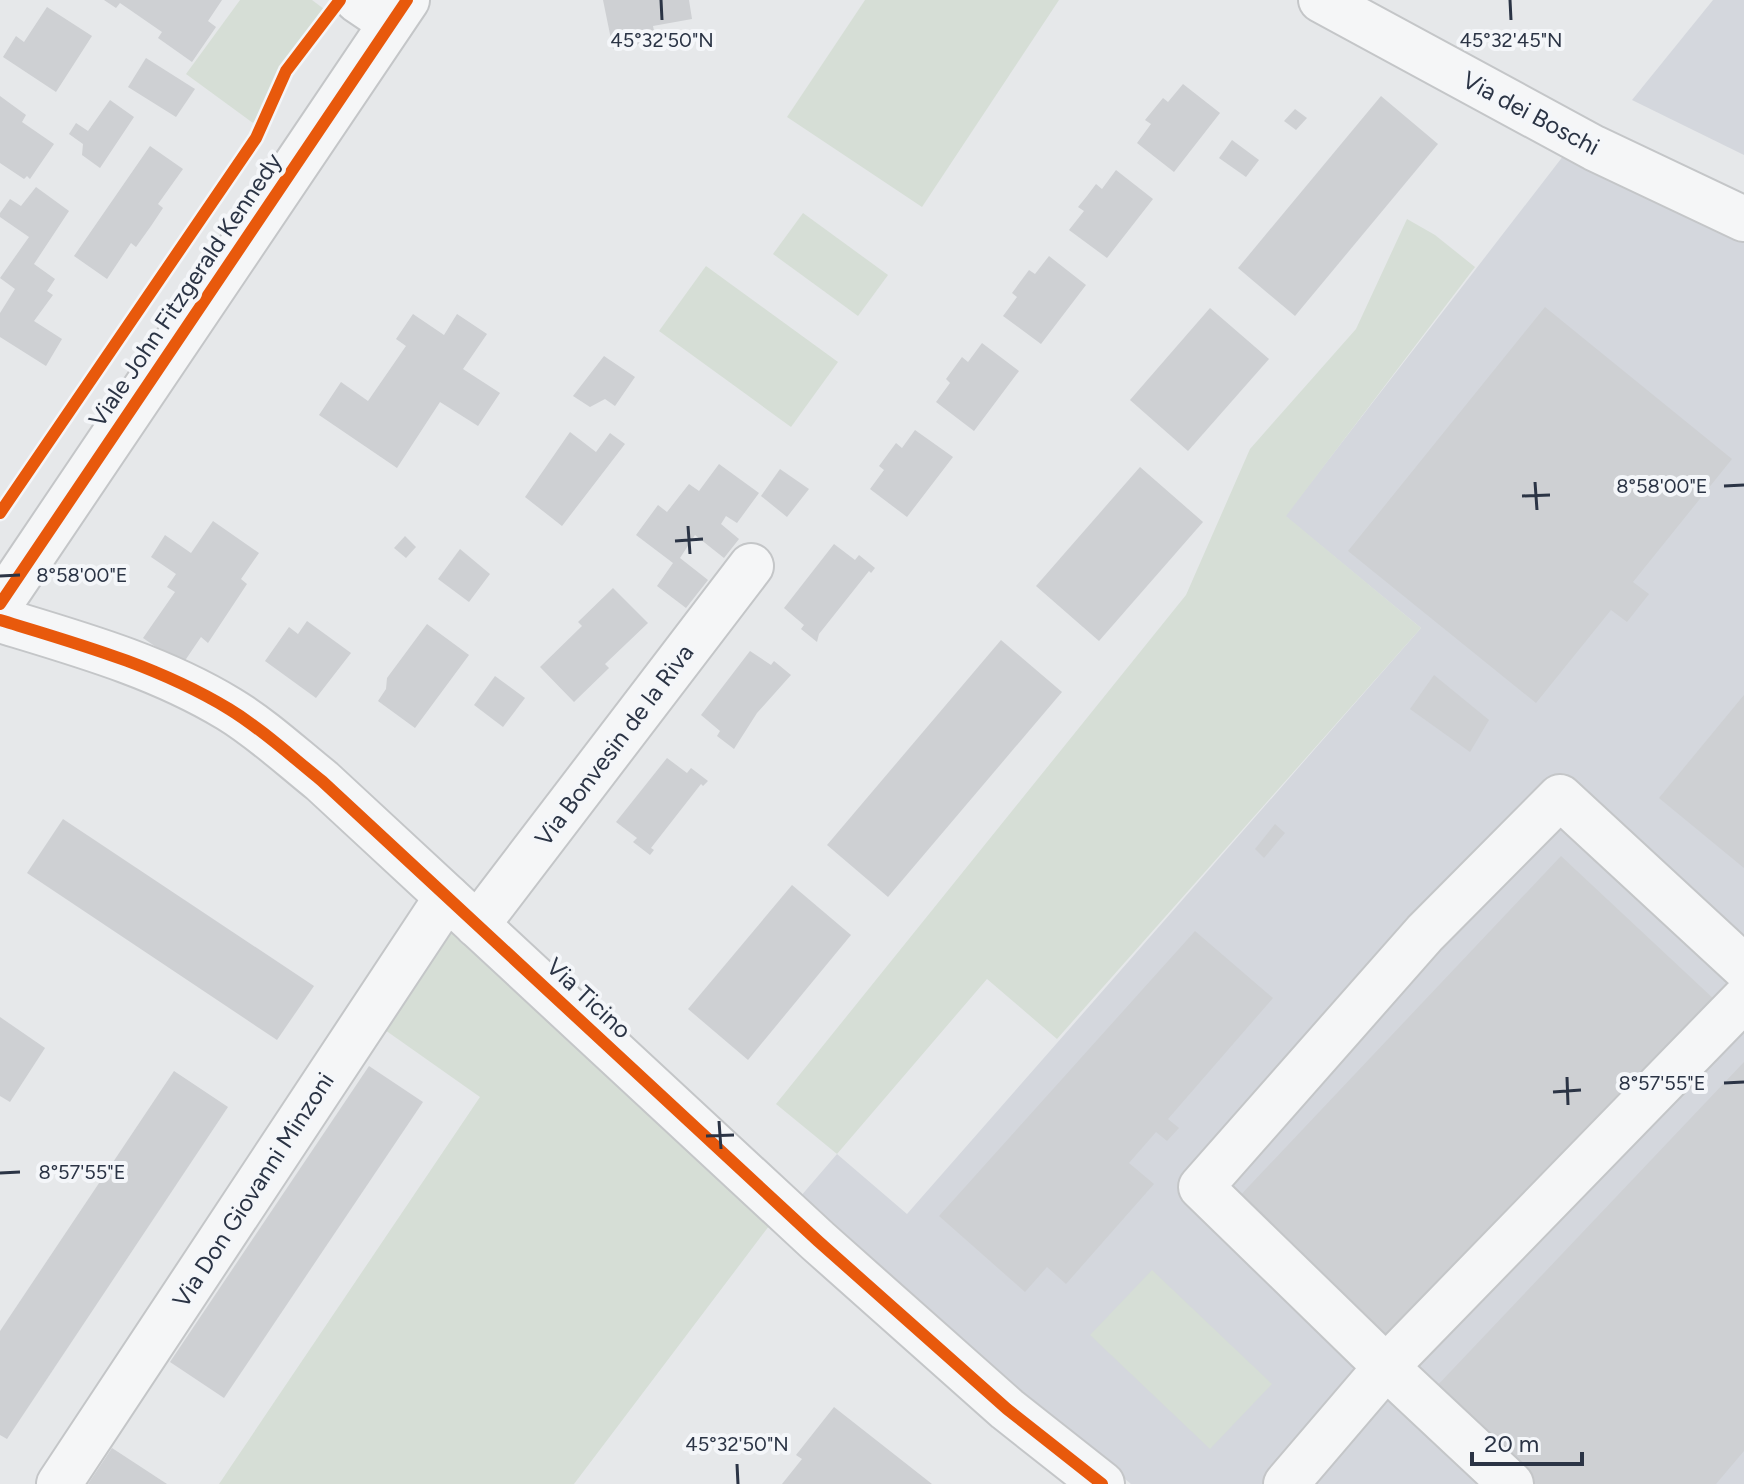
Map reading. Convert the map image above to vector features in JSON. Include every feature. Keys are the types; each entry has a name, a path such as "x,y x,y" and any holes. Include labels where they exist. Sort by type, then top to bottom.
{"street":[{"name":"Via dei Boschi","path":"1321,0 1594,148 1744,219"},
{"name":"Viale John Fitzgerald Kennedy","path":"0,604 385,8"},
{"name":"Via Bonvesin de la Riva","path":"462,911 751,566"},
{"name":"Via Ticino","path":"0,620 134,661 233,711 322,781 834,1256 1007,1409 1102,1484"},
{"path":"1511,1484 1201,1187 1425,933 1560,797 1744,967"},
{"name":"Via Don Giovanni Minzoni","path":"59,1484 462,911"},
{"path":"1286,1484 1386,1367 1744,999"}],"shaded area":[{"path":"240,0 312,0 332,15 253,123 186,74"},
{"path":"865,0 1059,0 922,207 787,117"},
{"path":"1713,0 1744,0 1744,155 1632,100"},
{"path":"1567,151 1744,235 1744,1484 1131,1484 794,1204 837,1154 907,1214 1421,628 1285,516"},
{"path":"803,213 888,275 858,316 773,254"},
{"path":"1407,219 1435,235 1475,267 1286,516 1421,628 1057,1039 987,979 837,1154 776,1104 1186,595 1250,449 1356,329"},
{"path":"706,266 838,362 791,427 659,331"},
{"path":"451,923 769,1226 574,1484 219,1484 480,1097 385,1030"},
{"path":"1152,1270 1272,1384 1210,1449 1090,1335"}],"building":[{"path":"104,0 222,0 208,21 216,27 192,62 158,38 162,32 120,3 116,8"},
{"path":"603,0 689,0 692,19 653,26 656,41 613,49"},
{"path":"47,7 92,36 56,92 3,57 16,36 24,42"},
{"path":"146,58 195,89 176,117 128,87"},
{"path":"1183,84 1220,113 1174,172 1137,143 1151,124 1145,120 1163,98 1168,102"},
{"path":"0,96 26,115 22,122 54,144 30,179 27,176 24,179 0,163"},
{"path":"1381,96 1438,144 1295,316 1238,268"},
{"path":"110,100 134,117 100,168 82,155 83,144 69,134 76,123 88,131"},
{"path":"1295,109 1307,118 1296,130 1284,121"},
{"path":"1232,140 1259,160 1246,177 1219,158"},
{"path":"150,146 183,169 158,204 163,208 151,226 136,247 131,243 107,279 74,256"},
{"path":"1116,170 1153,199 1107,258 1069,230 1084,211 1078,207 1096,184 1102,189"},
{"path":"36,187 69,211 34,264 55,279 47,291 53,295 34,321 62,339 46,366 0,337 0,313 15,289 0,278 29,237 0,217 0,213 10,199 21,206"},
{"path":"1049,256 1086,285 1041,344 1003,316 1017,297 1012,293 1029,270 1035,274"},
{"path":"1545,307 1732,459 1633,582 1649,594 1627,622 1611,610 1536,703 1348,551"},
{"path":"1210,308 1269,359 1188,451 1130,400"},
{"path":"413,314 444,335 457,314 487,334 463,369 500,393 478,426 440,402 397,468 319,415 341,382 368,401 406,346 396,339"},
{"path":"982,343 1019,371 974,431 936,402 950,383 946,379 962,357 968,362"},
{"path":"604,356 635,377 615,406 605,399 590,407 573,396"},
{"path":"915,430 953,457 907,517 870,489 884,470 879,466 896,443 902,448"},
{"path":"570,432 596,452 610,433 625,444 562,526 525,497"},
{"path":"719,464 759,493 737,523 726,516 721,524 739,539 724,558 695,535 680,558 708,580 686,608 657,586 673,563 636,535 658,505 667,512 689,484 699,491"},
{"path":"1140,467 1203,522 1099,641 1036,586"},
{"path":"780,469 809,489 787,517 761,496"},
{"path":"213,521 259,553 241,579 247,584 208,643 201,637 182,665 143,638 175,592 167,587 176,574 151,557 165,535 191,553"},
{"path":"405,536 416,547 406,558 394,548"},
{"path":"834,544 855,560 859,555 875,568 871,573 869,571 819,634 817,642 801,629 804,625 784,608"},
{"path":"460,549 490,574 469,602 438,579"},
{"path":"613,588 648,623 605,664 609,668 574,702 540,667 582,626 578,622"},
{"path":"307,621 351,653 316,698 265,661 289,627 298,634"},
{"path":"427,624 469,655 415,728 378,701 386,689 387,678"},
{"path":"1001,640 1062,692 888,897 827,845"},
{"path":"750,651 771,665 774,661 791,675 757,713 734,749 717,736 720,731 701,715"},
{"path":"1434,675 1489,720 1470,752 1410,709"},
{"path":"495,676 525,698 503,727 474,705"},
{"path":"1744,695 1744,868 1659,798"},
{"path":"667,758 687,773 691,768 708,781 703,786 701,784 651,848 654,850 650,855 633,842 637,838 616,822"},
{"path":"63,819 314,986 277,1040 27,873"},
{"path":"1275,824 1285,833 1264,858 1255,849"},
{"path":"1561,856 1716,1001 1390,1347 1235,1201"},
{"path":"792,885 851,935 748,1060 688,1009"},
{"path":"1195,931 1273,998 1168,1119 1179,1128 1167,1141 1156,1132 1129,1163 1154,1184 1066,1284 1047,1267 1025,1292 939,1216"},
{"path":"0,1017 45,1048 10,1102 0,1096"},
{"path":"1744,1062 1744,1451 1716,1484 1534,1484 1434,1389"},
{"path":"369,1066 423,1102 224,1398 170,1362"},
{"path":"174,1071 228,1107 7,1439 0,1435 0,1331"},
{"path":"834,1407 932,1484 782,1484 802,1459 796,1455"},
{"path":"112,1448 167,1484 88,1484"}],"cycle path":[{"path":"0,513 256,138 286,71 340,0"},
{"path":"0,604 407,0"},
{"path":"0,620 118,657 174,680 229,709 265,734 322,781 818,1241 1007,1409 1102,1484"}]}
